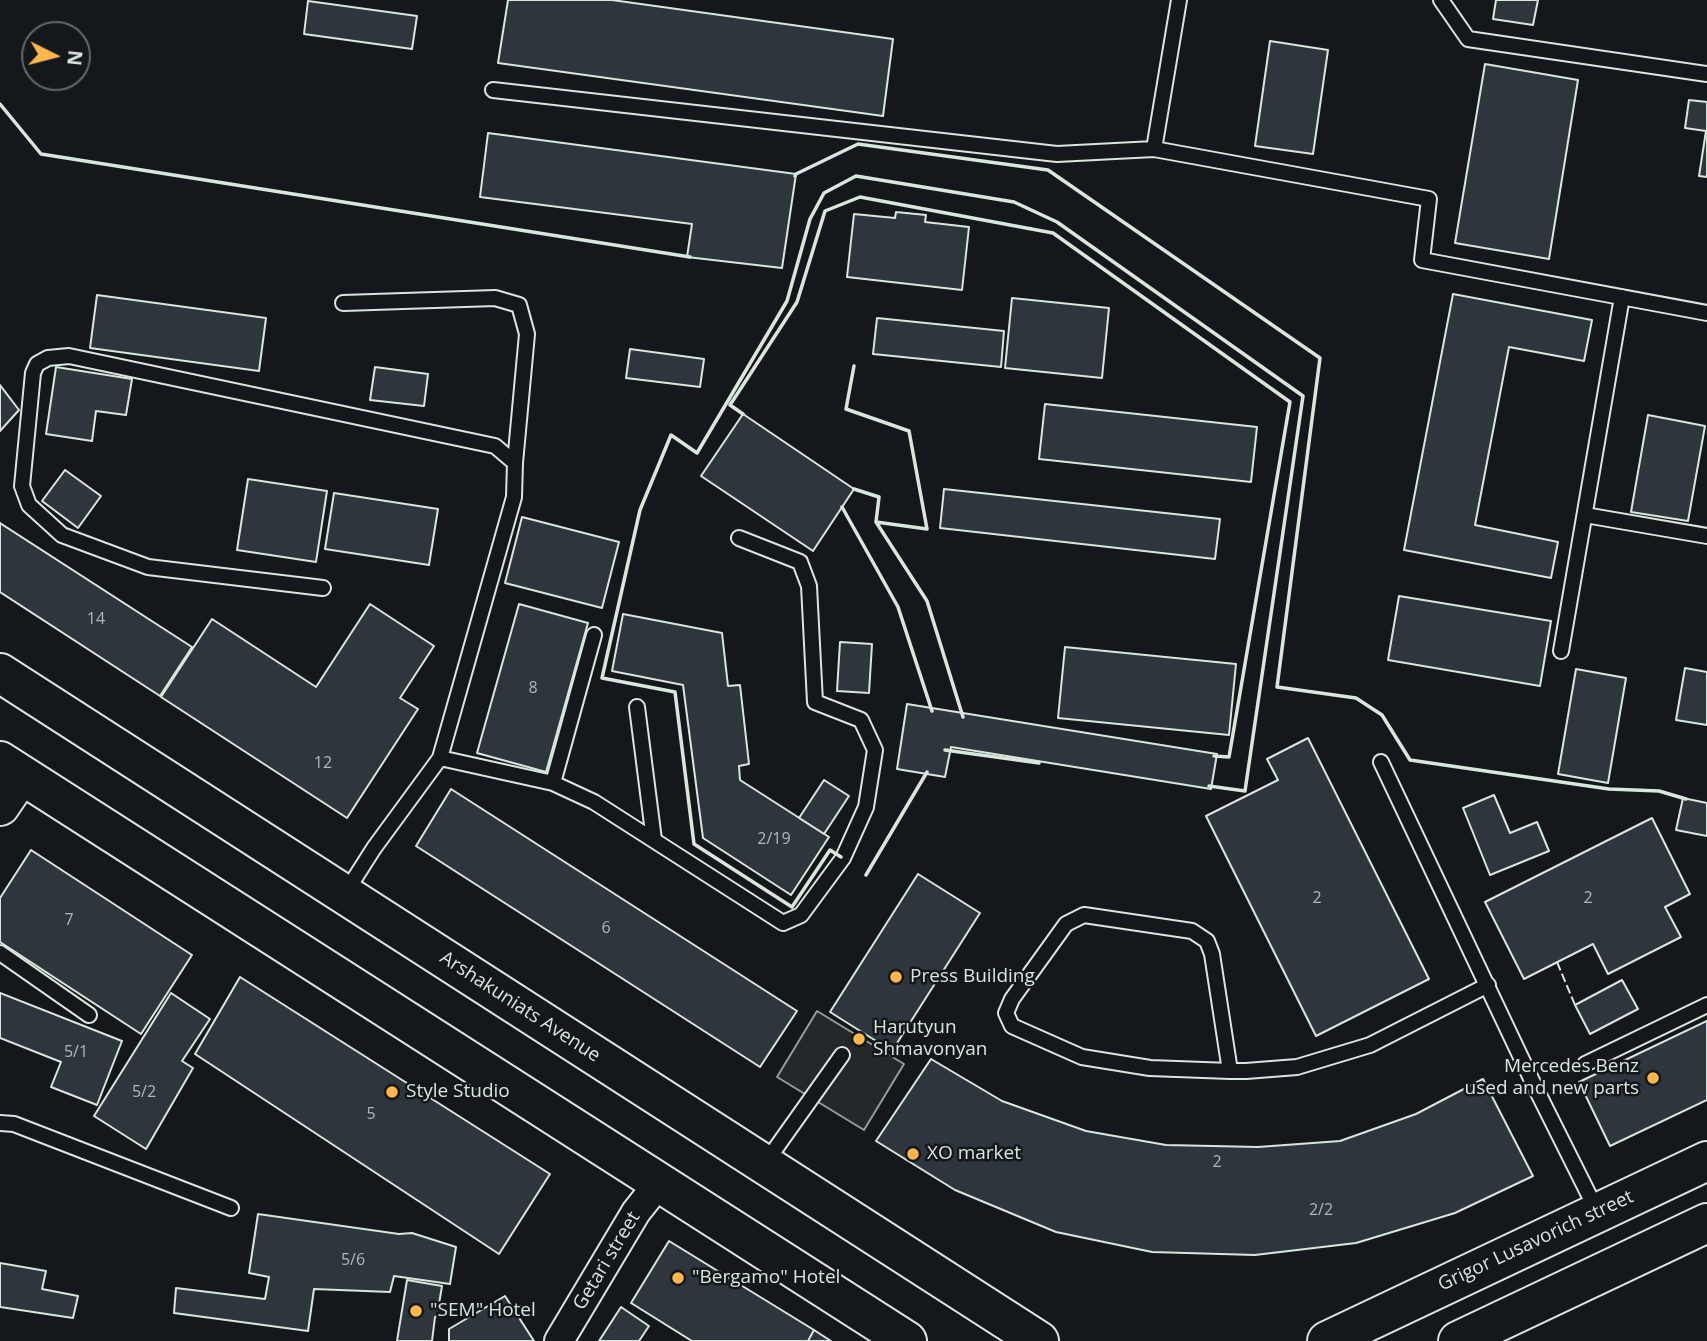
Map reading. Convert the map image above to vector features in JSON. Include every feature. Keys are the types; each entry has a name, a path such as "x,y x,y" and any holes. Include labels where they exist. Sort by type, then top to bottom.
{"main road":[{"name":"Arshakuniats Avenue","path":"0,673 1039,1341"},
{"path":"0,806 10,768 907,1341"},
{"name":"Grigor Lusavorich street","path":"1327,1341 1360,1333 1393,1308 1707,1161"},
{"path":"1458,1341 1707,1223"}],"street":[{"name":"Getari street","path":"559,1341 636,1212 659,1182"}],"lane":[{"path":"1154,149 1179,0"},
{"path":"1441,0 1468,38 1707,74"},
{"path":"493,90 1057,154 1154,149 1429,199 1422,260 1707,313"},
{"path":"1562,652 1622,297"},
{"path":"343,303 495,298 519,304 527,334 514,497 440,758 374,848 345,894"},
{"path":"323,588 148,567 62,535 29,505 22,486 33,373 37,364 48,358 69,356 495,446 515,463"},
{"path":"1585,515 1707,536"},
{"path":"440,758 553,783 594,802 783,923 801,915 842,858 866,807 874,750 861,720 815,702 809,586 800,562 739,538"},
{"path":"553,783 594,635"},
{"path":"637,707 653,840"},
{"path":"1381,762 1535,1087 1598,1213"},
{"path":"1230,1071 1212,954 1207,941 1192,931 1084,915 1066,924 1012,999 1006,1013 1012,1026 1082,1057 1150,1068 1230,1071 1297,1067 1370,1045 1488,985"},
{"path":"0,953 89,1014"},
{"path":"1585,1064 1707,1005"},
{"path":"764,1165 842,1055"},
{"path":"0,1122 14,1124 231,1208"}],"shaded area":[{"path":"817,1011 904,1064 864,1130 777,1077"}],"building":[{"path":"508,0 612,0 893,39 883,116 498,63"},
{"path":"1496,0 1538,0 1533,25 1493,19"},
{"path":"308,1 417,16 412,49 304,34"},
{"path":"1270,41 1328,50 1313,154 1255,146"},
{"path":"1485,64 1578,80 1549,259 1455,243"},
{"path":"1689,100 1707,102 1707,177 1699,176 1706,131 1685,128"},
{"path":"488,133 796,174 782,268 687,257 692,224 480,197"},
{"path":"896,212 926,215 925,222 969,227 962,290 847,277 854,214 895,218"},
{"path":"1453,294 1592,320 1584,361 1509,347 1475,525 1558,542 1551,578 1404,550"},
{"path":"97,295 266,318 259,371 90,348"},
{"path":"1012,298 1109,308 1102,378 1005,368"},
{"path":"877,318 1004,331 1001,367 873,354"},
{"path":"630,349 704,359 700,387 626,378"},
{"path":"56,367 132,379 126,415 96,411 92,441 46,434"},
{"path":"375,367 428,374 424,406 370,400"},
{"path":"0,385 19,410 0,431"},
{"path":"1045,404 1257,427 1251,482 1039,459"},
{"path":"743,414 854,489 813,551 701,476"},
{"path":"1648,415 1705,426 1688,521 1631,512"},
{"path":"65,470 101,496 78,528 42,501"},
{"path":"248,479 327,491 316,562 237,550"},
{"path":"944,489 1220,519 1215,559 940,528"},
{"path":"334,493 438,509 429,565 325,549"},
{"path":"522,517 619,542 602,608 505,583"},
{"path":"0,523 192,647 160,696 0,592"},
{"path":"1399,596 1551,621 1540,686 1388,660"},
{"path":"370,604 434,646 400,698 418,709 347,818 161,697 212,619 316,687"},
{"path":"519,604 588,623 546,772 477,753"},
{"path":"623,614 722,633 728,686 740,685 749,764 739,766 740,780 829,837 791,895 703,838 683,685 612,671"},
{"path":"840,642 872,644 869,693 837,691"},
{"path":"1065,647 1236,664 1229,735 1058,718"},
{"path":"1685,668 1707,672 1707,725 1676,720"},
{"path":"1576,669 1626,678 1608,783 1558,774"},
{"path":"907,704 1217,754 1211,789 951,747 945,777 897,769"},
{"path":"1308,738 1429,979 1316,1036 1206,816 1278,780 1267,759"},
{"path":"824,780 849,796 824,834 799,818"},
{"path":"451,789 797,1011 760,1067 416,846"},
{"path":"1494,795 1510,833 1537,822 1549,851 1490,875 1463,808"},
{"path":"1683,798 1707,803 1707,836 1676,830"},
{"path":"1652,818 1690,894 1665,907 1681,937 1608,974 1593,944 1524,979 1485,902"},
{"path":"31,850 192,955 141,1034 0,942 0,898"},
{"name":"Press Building","path":"918,874 980,913 892,1051 830,1012"},
{"path":"240,977 550,1174 499,1254 195,1054"},
{"path":"1622,980 1638,1009 1590,1034 1575,1005"},
{"path":"0,993 122,1041 97,1105 51,1087 61,1062 0,1038"},
{"path":"171,993 210,1019 182,1061 193,1068 146,1149 94,1116"},
{"path":"1707,1021 1707,1100 1610,1146 1579,1082"},
{"path":"931,1059 1002,1101 1086,1131 1166,1145 1258,1147 1340,1141 1416,1114 1483,1079 1533,1176 1455,1213 1356,1243 1255,1255 1152,1252 1056,1232 955,1190 876,1141"},
{"path":"258,1214 399,1234 412,1233 456,1247 450,1284 394,1276 390,1292 314,1289 308,1331 174,1313 176,1288 265,1299 269,1277 249,1273"},
{"path":"669,1241 814,1330 808,1341 692,1341 631,1303"},
{"path":"0,1263 46,1271 42,1289 78,1296 73,1318 0,1307"},
{"path":"407,1280 442,1286 439,1304 442,1313 435,1317 432,1341 397,1341"},
{"path":"505,1296 534,1341 449,1341 449,1329"},
{"path":"621,1307 649,1326 639,1341 599,1341"},
{"path":"814,1330 831,1341 808,1341"}],"fence":[{"path":"1557,962 1575,1005"}],"wall":[{"path":"0,104 41,154 690,257"},
{"path":"795,176 858,144 1048,170 1320,358 1277,687 1356,698 1382,715 1410,760 1609,789 1659,791 1686,799"},
{"path":"841,857 830,850 792,907 694,844 675,692 602,678 640,510 671,435 697,453 787,301 810,219 824,193 856,176 1014,202 1057,222 1303,396 1245,791 1209,786"},
{"path":"743,414 730,405 797,302 825,211 860,197 1053,233 1290,402 1229,757 1214,756"},
{"path":"854,366 846,409 909,431 927,529 876,522"},
{"path":"854,489 879,497 876,522 927,601 963,717"},
{"path":"842,507 898,607 932,711"},
{"path":"945,750 1039,763"},
{"path":"866,875 927,772"}],"place":[{"name":"Press Building","path":"896,977"},
{"name":"Harutyun Shmavonyan","path":"859,1039"},
{"name":"Mercedes Benz used and new parts","path":"1653,1078"},
{"name":"Style Studio","path":"392,1092"},
{"name":"XO market","path":"913,1154"},
{"name":"\"Bergamo\" Hotel","path":"678,1278"},
{"name":"\"SEM\" Hotel","path":"416,1311"}]}
